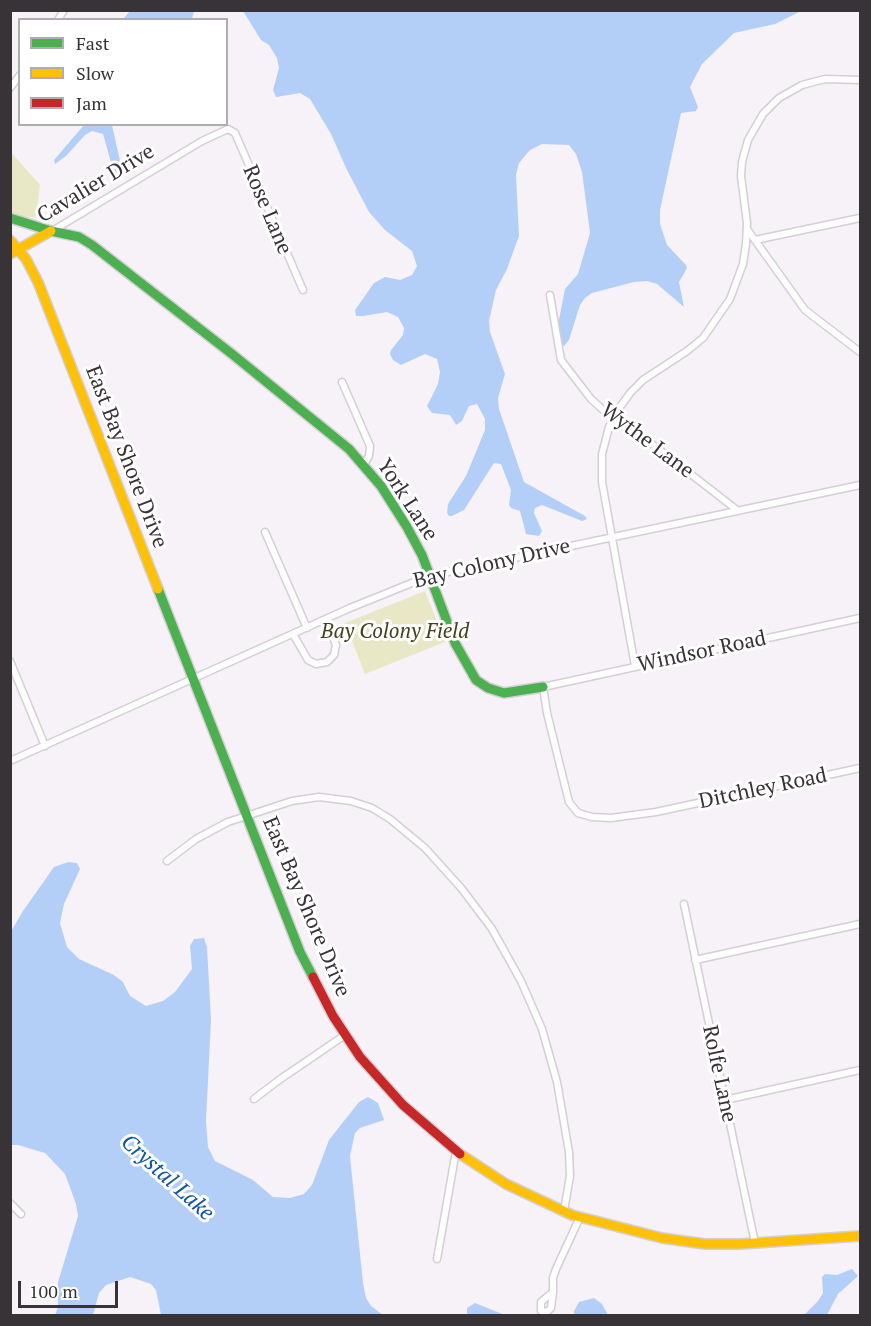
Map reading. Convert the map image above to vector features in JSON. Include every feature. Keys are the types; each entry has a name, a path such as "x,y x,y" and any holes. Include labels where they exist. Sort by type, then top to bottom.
{"street":[{"path":"635,666 601,470 606,437 620,407 643,380 703,338 730,299 743,264 747,228 741,176 742,162 748,140 763,114 779,98 807,83 840,78 861,80"},
{"name":"Cavalier Drive","path":"14,252 209,137 224,129 231,130"},
{"name":"Rose Lane","path":"231,130 235,133 303,290"},
{"name":"York Lane","path":"10,218 79,237 92,245 331,434 364,464 407,527 455,643 476,680 488,688 504,693 543,687"},
{"path":"755,240 861,218"},
{"path":"747,228 795,299 805,310 861,352"},
{"name":"East Bay Shore Drive","path":"10,240 14,252 26,259 38,282 300,952 318,990 360,1057 403,1105 456,1151 497,1179 580,1217 642,1234 686,1242 755,1243 861,1236"},
{"name":"Wythe Lane","path":"550,295 561,360 591,399 613,419 643,437 737,510"},
{"path":"342,382 370,446 369,456 364,464"},
{"name":"Bay Colony Drive","path":"10,761 326,619 429,576 861,485"},
{"path":"265,532 307,628"},
{"name":"Windsor Road","path":"543,687 861,618"},
{"path":"293,634 308,660 316,664 327,662 334,655 336,645 326,619"},
{"path":"10,661 45,746"},
{"name":"Ditchley Road","path":"543,687 567,796 573,807 582,814 600,818 665,810 861,768"},
{"path":"166,861 196,838 228,822 306,798 335,798 362,804 390,819 425,848 478,908 521,981 535,1011 550,1053 562,1106 569,1161 568,1192 564,1211"},
{"name":"Rolfe Lane","path":"684,904 755,1243"},
{"path":"695,960 861,924"},
{"path":"254,1099 345,1035"},
{"path":"725,1100 861,1070"},
{"path":"438,1259 456,1151"},
{"path":"10,1203 21,1214"},
{"path":"553,1292 553,1278 556,1269 580,1217"}],"green space":[{"path":"10,151 40,185 36,218 11,215"},
{"name":"Bay Colony Field","path":"425,591 445,642 365,674 345,623"}],"water":[{"path":"130,10 194,11 192,18 124,18"},
{"path":"243,11 801,11 775,24 734,33 702,64 690,87 698,107 696,111 681,113 660,210 660,224 667,245 687,268 679,282 684,307 657,284 647,281 592,293 580,305 569,340 564,346 559,343 557,330 565,289 578,274 590,233 582,172 576,154 569,145 542,144 530,150 519,163 516,175 519,236 507,269 496,290 489,321 490,332 505,374 498,398 499,409 524,482 587,519 582,521 542,505 535,508 534,513 542,531 539,536 526,534 520,511 509,505 511,490 501,464 494,463 464,510 449,516 448,504 466,476 485,430 485,419 477,404 469,406 462,421 456,425 450,415 432,413 427,406 438,384 440,372 437,359 425,354 401,365 393,360 390,354 403,335 404,328 398,317 387,312 356,316 355,310 374,283 385,277 400,280 412,275 417,266 412,251 385,230 369,212 331,134 310,99 300,93 276,97 273,90 279,68 277,58 269,45 261,40"},
{"path":"83,126 112,126 120,161 120,169 116,174 103,134 92,131 55,164 54,160"},
{"name":"Crystal Lake","path":"68,862 77,863 80,869 64,904 60,923 67,947 79,959 114,975 123,982 130,996 146,1006 163,1001 175,992 192,969 190,946 194,939 204,938 207,947 211,1020 206,1121 208,1147 215,1161 253,1180 273,1197 290,1198 304,1194 312,1185 329,1140 359,1102 368,1097 378,1103 384,1120 360,1128 355,1133 350,1156 366,1298 371,1306 383,1315 161,1315 156,1290 151,1284 130,1277 106,1285 99,1293 93,1315 55,1315 58,1307 58,1282 78,1216 65,1174 45,1153 11,1145 10,933 54,867"},
{"path":"852,1269 858,1276 838,1294 827,1315 804,1315 823,1293 822,1277 825,1274 837,1275"},
{"path":"594,1298 602,1304 608,1315 574,1315 579,1302"},
{"path":"475,1303 505,1315 467,1315 467,1308"}],"traffic: fast":[{"path":"10,218 79,237 92,245 349,449 381,486 407,527 422,555 455,643 476,680 488,688 504,693 543,687"},
{"path":"158,589 300,952 313,977"}],"traffic: slow":[{"path":"10,254 51,231"},
{"path":"10,240 26,259 38,282 158,589"},
{"path":"460,1154 506,1184 572,1215 662,1238 705,1244 740,1244 860,1236"}],"traffic: jam":[{"path":"313,977 333,1016 360,1057 403,1105 460,1154"}]}
